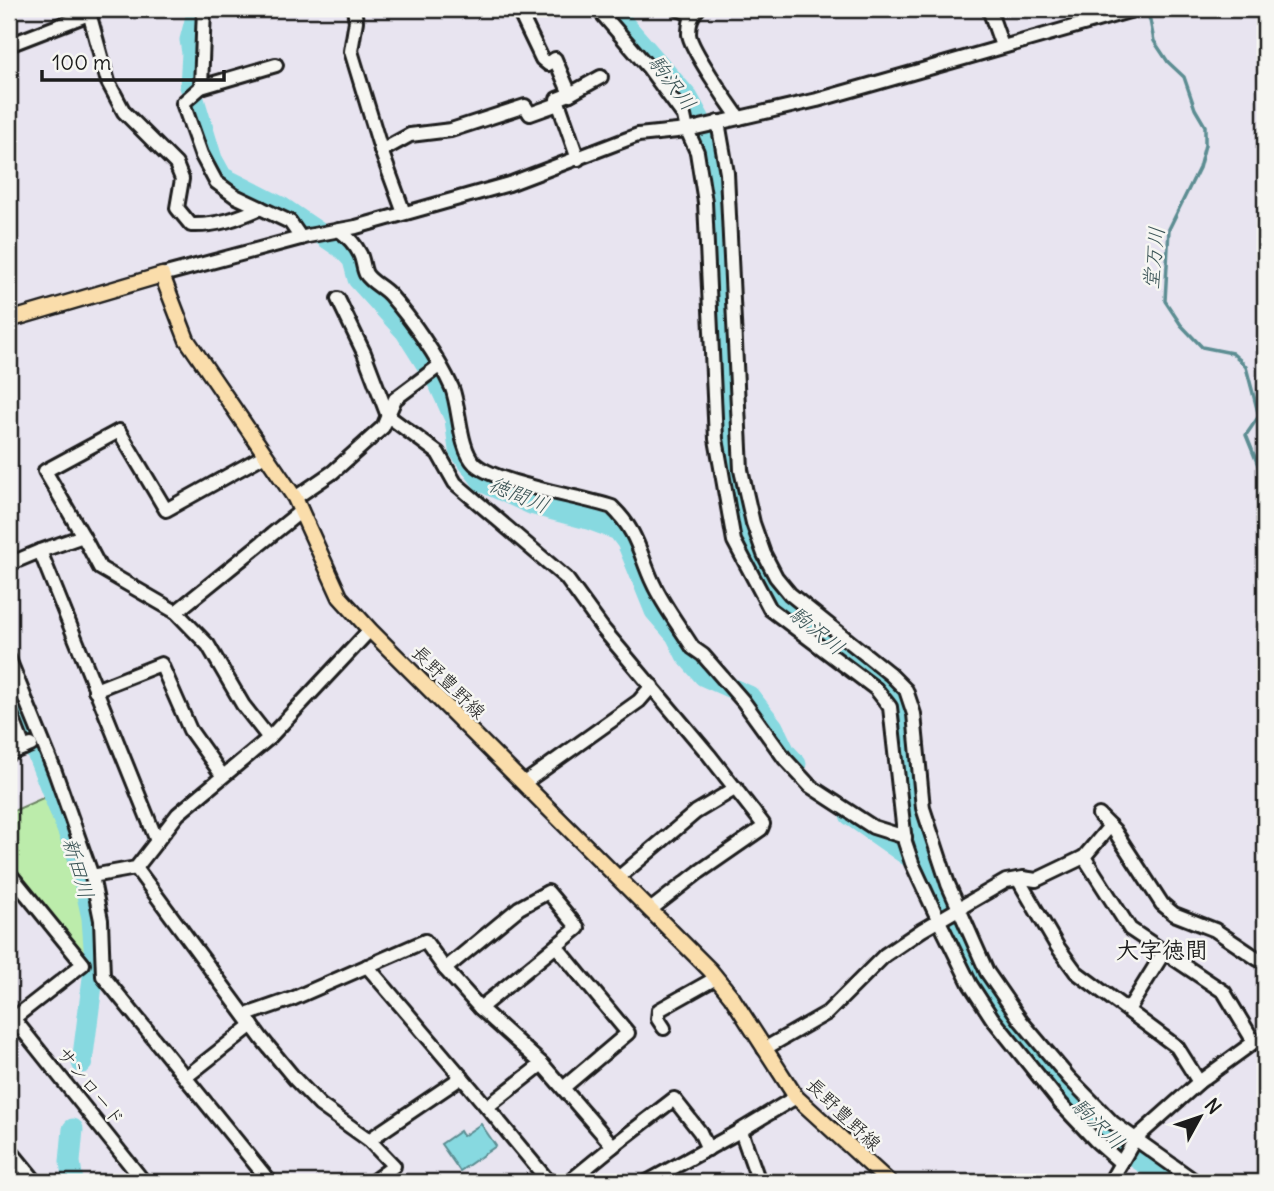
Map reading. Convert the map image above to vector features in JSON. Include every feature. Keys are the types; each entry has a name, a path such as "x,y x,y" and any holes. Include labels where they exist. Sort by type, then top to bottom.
{"main road":[{"path":"9,320 162,275"},
{"name":"長野豊野線","path":"162,275 187,340 298,504 340,597 716,978 731,996 796,1097 889,1182"}],"street":[{"path":"200,88 204,9"},
{"path":"354,9 356,21 351,51 381,151 404,213"},
{"path":"518,9 542,59 548,64 555,59 570,94"},
{"path":"598,9 648,66 684,116 697,152 705,202 716,439 734,541 770,608 876,689 890,707 905,839 912,863 970,984 992,1018 1061,1104 1095,1140 1122,1161"},
{"path":"679,9 695,12 689,36 718,88 739,118"},
{"path":"989,9 1002,46"},
{"path":"162,275 509,184 638,135 689,129 817,100 1135,9"},
{"path":"9,45 89,12 108,82 124,112 176,164 182,178 177,208 191,225 211,226 261,208"},
{"path":"276,65 200,88 183,103 201,155 216,182 235,196 290,222 304,237"},
{"path":"578,159 557,99 601,78"},
{"path":"381,151 410,135 451,130 525,106 530,114 558,104"},
{"path":"715,122 727,173 741,470 753,523 764,554 776,577 790,594 890,674 906,690 914,714 923,808 948,884 987,972 1021,1021 1069,1078 1113,1123 1134,1141 1196,1182"},
{"path":"334,231 349,238 360,254 366,274 388,293 420,334 434,370 452,389 462,436 474,463 510,480 612,507 624,519 640,546 653,583 693,648 703,655 743,701 785,759 810,786 873,827 905,839"},
{"path":"338,299 365,353 388,416 439,453 455,483 566,578 603,629 763,824 761,829 650,910"},
{"path":"176,612 383,427 395,399 434,370"},
{"path":"265,455 166,510 119,431 46,471 100,568 176,612 208,645 243,705 269,738"},
{"path":"9,564 83,536"},
{"path":"40,551 157,841"},
{"path":"92,876 136,868 178,814 269,738 370,630"},
{"path":"9,659 32,744"},
{"path":"95,690 161,664 190,730 222,775"},
{"path":"524,783 639,701 652,686"},
{"path":"9,709 32,744 92,876 101,920 103,976 270,1182"},
{"path":"9,754 32,744"},
{"path":"618,878 696,812 736,788"},
{"path":"1099,815 1110,826 1162,904 1174,914 1215,930 1258,959"},
{"path":"764,1049 827,1013 885,955 1006,881 1036,880 1084,857 1110,826"},
{"path":"1084,857 1130,929 1224,992 1254,1042 1199,1082 1134,1141 1111,1182"},
{"path":"136,868 295,1079 320,1105 369,1140 394,1166 372,1182"},
{"path":"9,873 83,964 10,1018"},
{"path":"1018,879 1057,946 1076,972 1177,1047 1199,1082"},
{"path":"445,969 519,908 548,892 578,928 480,1008"},
{"path":"186,1077 249,1020 425,941 445,969 480,1008 542,1064 613,1146"},
{"path":"556,946 628,1033 563,1088"},
{"path":"1128,1010 1164,952"},
{"path":"367,966 549,1182"},
{"path":"664,1028 658,1019 659,1010 716,978"},
{"name":"サンロード","path":"10,1018 144,1182"},
{"path":"487,1107 542,1064"},
{"path":"369,1140 462,1077"},
{"path":"647,1182 741,1131 796,1097"},
{"path":"569,1182 674,1099 700,1132 708,1149"},
{"path":"741,1131 759,1181"},
{"path":"9,1149 36,1182"}],"green space":[{"path":"45,797 68,856 83,911 87,966 9,868 9,813"}],"water":[{"path":"481,1124 496,1146 460,1171 441,1144 460,1131 463,1136"}],"waterway":[{"name":"徳間川","path":"198,9 190,40 190,86 212,159 222,177 281,207 343,249 353,260 358,279 406,332 439,384 455,419 459,450 483,482 531,504 618,530 627,542 655,611 676,635 686,655 704,676 749,696 773,727 785,752 796,764"},
{"name":"駒沢川","path":"611,9 688,98 699,118 718,198 718,263 723,310 730,470 751,549 772,593 821,638 883,681 904,715 905,759 926,850 980,975 1059,1086 1116,1145 1174,1182"},
{"name":"堂万川","path":"1145,9 1154,41 1168,62 1184,77 1195,109 1205,126 1205,145 1199,168 1169,229 1165,301 1181,325 1202,347 1232,353 1246,367 1259,416 1246,435 1265,482"},
{"name":"新田川","path":"9,683 79,859 92,918 95,962 82,1063"},
{"name":"徳間川","path":"850,815 924,867"},
{"name":"新田川","path":"73,1129 70,1162 73,1182"}],"district":[{"name":"大字徳間","path":"1162,950"}]}
